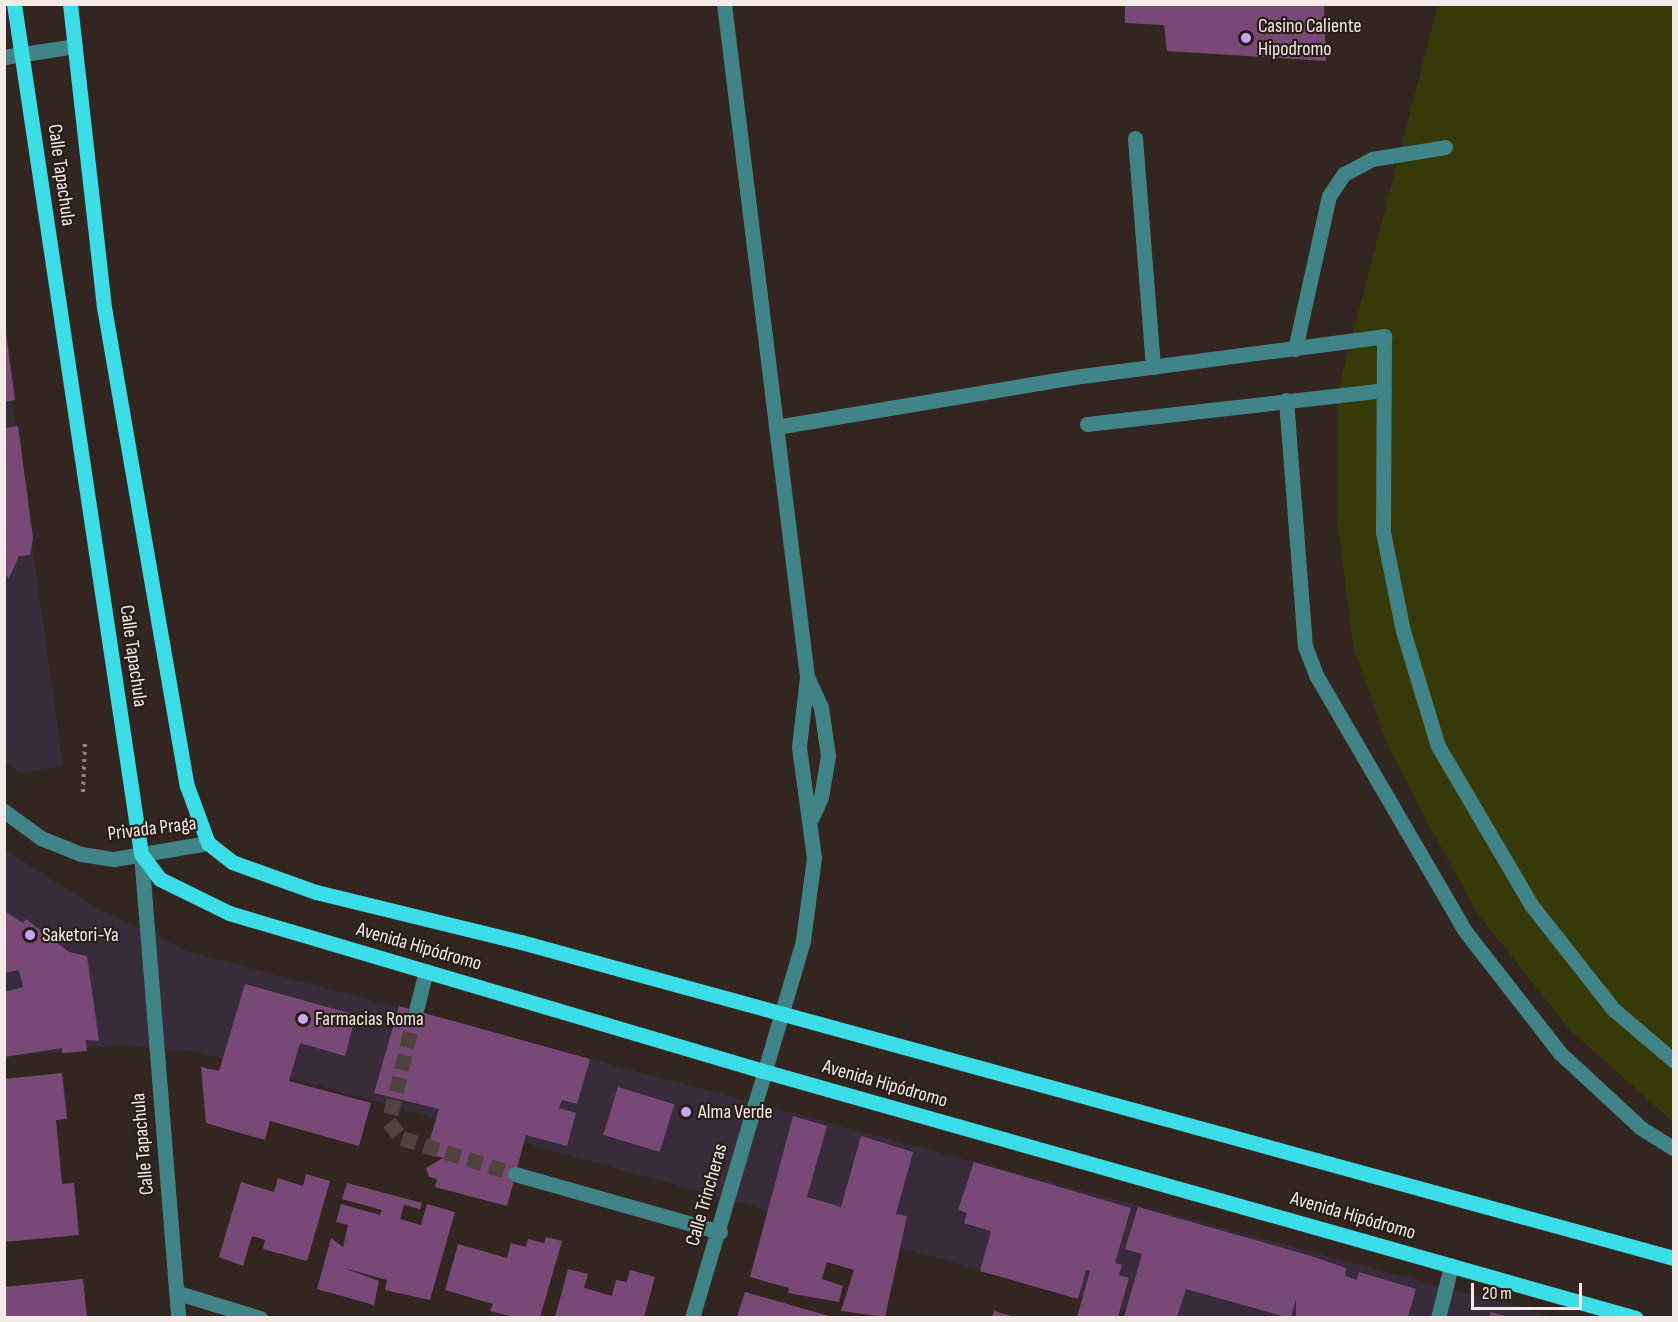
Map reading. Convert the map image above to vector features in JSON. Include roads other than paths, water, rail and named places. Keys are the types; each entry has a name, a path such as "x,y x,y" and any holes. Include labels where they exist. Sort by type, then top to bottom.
{"main road":[{"name":"Calle Tapachula","path":"14,4 141,854"},
{"name":"Calle Tapachula","path":"69,4 104,306 187,786 208,843"},
{"name":"Avenida Hipódromo","path":"208,843 232,862 266,878 778,1013 1674,1257"},
{"name":"Avenida Hipódromo","path":"141,854 160,879 203,904 763,1071 1636,1317"}],"street":[{"path":"724,4 807,677 799,747 812,817"},
{"path":"4,57 75,46"},
{"path":"1135,138 1153,367"},
{"path":"1295,350 1329,196 1344,174 1372,159 1445,147"},
{"path":"776,427 1153,367 1295,350 1384,336 1383,532 1403,631 1438,746 1532,906 1613,1009 1674,1061"},
{"path":"1087,424 1384,390"},
{"path":"1286,400 1305,646 1316,675 1465,931 1560,1053 1641,1128 1674,1149"},
{"path":"807,677 821,707 828,756 821,798 812,817"},
{"name":"Privada Praga","path":"4,811 40,838 81,854 114,859 208,843"},
{"name":"Calle Trincheras","path":"692,1317 720,1232 811,899 812,817"},
{"name":"Calle Tapachula","path":"141,854 178,1293 178,1317"},
{"path":"416,1010 426,971"},
{"path":"515,1174 720,1232"},
{"path":"1438,1317 1451,1266"},
{"path":"178,1293 260,1317"}],"tunnel":[{"path":"416,1010 389,1122 402,1138 515,1174"}],"place":[{"name":"Casino Caliente Hipodromo","path":"1246,38"},
{"name":"Saketori-Ya","path":"30,935"},
{"name":"Farmacias Roma","path":"303,1019"},
{"name":"Alma Verde","path":"686,1112"}]}
